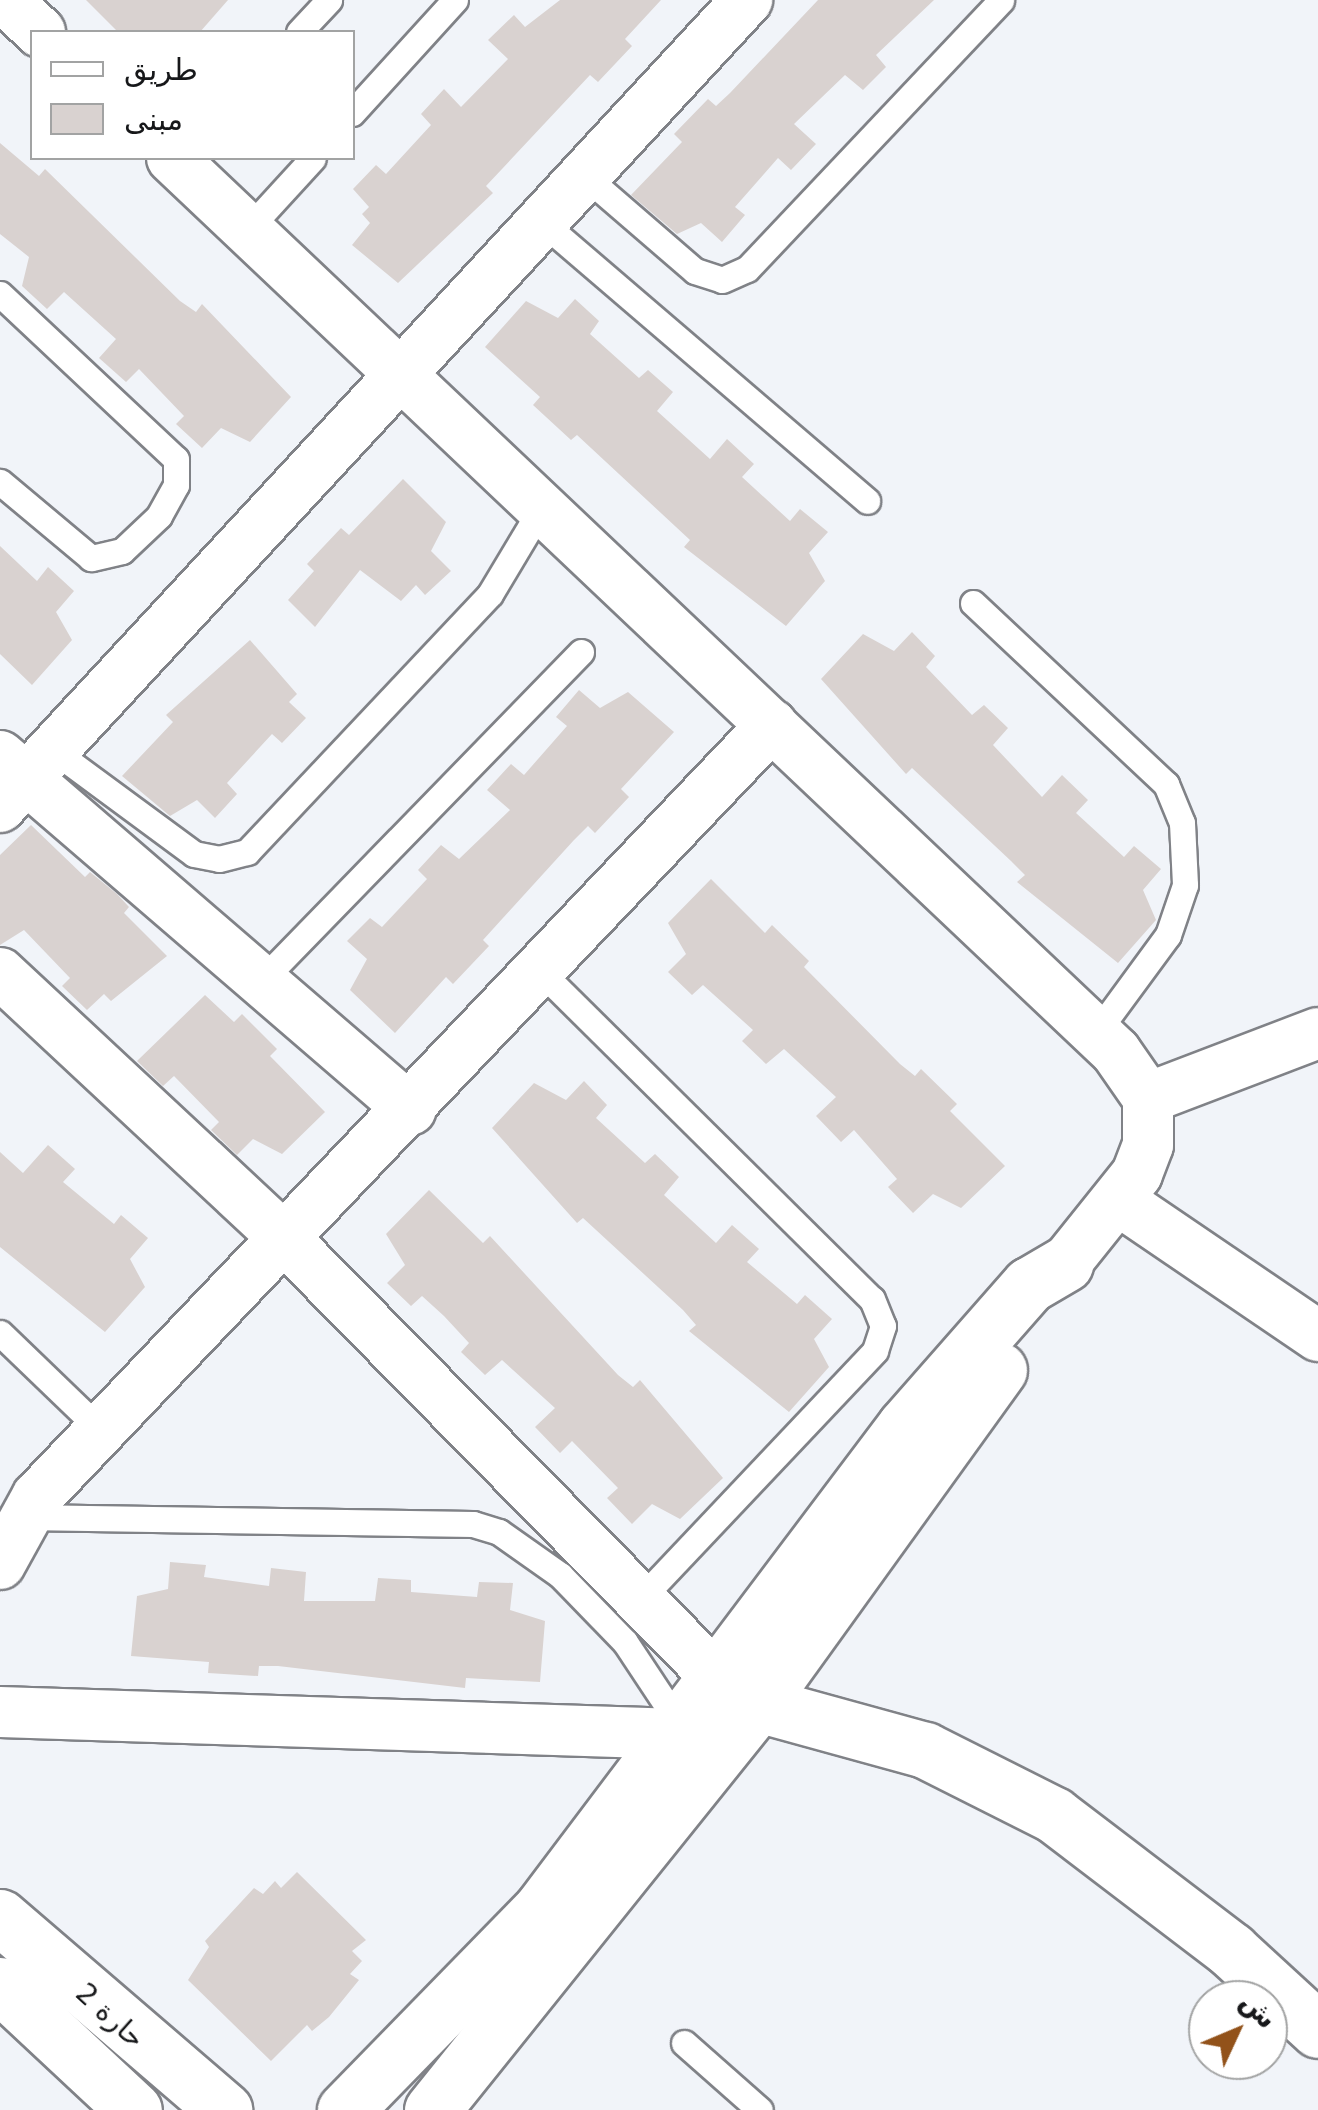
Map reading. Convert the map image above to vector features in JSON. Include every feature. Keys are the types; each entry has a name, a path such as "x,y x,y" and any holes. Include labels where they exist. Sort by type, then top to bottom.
{"street":[{"path":"6,0 38,30"},
{"path":"411,1110 20,773 404,376 747,0"},
{"path":"174,160 1096,1032 1148,1098 1148,1145 1118,1200 1065,1264 1028,1285 905,1426 738,1692 432,2110"},
{"path":"8,1544 102,1430 411,1110 772,726"},
{"path":"0,973 286,1240 738,1692 926,1750 1040,1806 1231,1950 1318,2030"},
{"path":"1148,1098 1318,1033"},
{"path":"1118,1200 1318,1336"},
{"path":"345,2110 541,1909 681,1732 738,1692"},
{"path":"0,1712 681,1732"},
{"name":"حارة 2","path":"0,1916 224,2110"},
{"name":"حارة 2","path":"0,1985 134,2110"}],"lane":[{"path":"301,30 330,0"},
{"path":"355,110 455,0"},
{"path":"586,176 695,271 722,280 748,269 1001,0"},
{"path":"248,229 311,160"},
{"path":"544,223 867,502"},
{"path":"0,294 176,459 176,485 160,516 122,551 91,558 0,482"},
{"path":"20,773 194,854 219,859 246,852 490,594 542,507"},
{"path":"973,603 1166,784 1182,823 1186,885 1168,935 1096,1032"},
{"path":"261,981 581,652"},
{"path":"541,972 872,1299 883,1326 875,1351 643,1596"},
{"path":"0,1333 102,1430"},
{"path":"8,1544 486,1528 522,1543 599,1615 681,1732"},
{"path":"684,2043 760,2110"}],"building":[{"path":"86,0 228,0 202,30 116,30"},
{"path":"560,0 661,0 625,39 632,46 598,82 590,75 486,186 493,193 398,283 352,245 370,223 362,214 369,207 353,189 376,165 386,174 431,125 421,114 444,89 461,107 508,59 488,40 514,15 525,27"},
{"path":"818,0 934,0 876,55 886,67 863,90 845,75 794,124 816,144 791,170 778,158 735,207 745,215 722,242 701,223 677,234 631,195 682,142 674,134 708,99 716,106 730,93"},
{"path":"0,143 39,176 45,169 180,301 196,312 202,304 291,397 250,442 221,428 202,448 176,424 184,416 139,369 126,382 99,358 116,339 64,292 47,309 22,286 29,257 0,234"},
{"path":"575,299 599,321 590,334 639,378 648,370 673,392 657,411 710,459 727,439 754,464 742,477 790,521 800,509 828,532 809,553 825,581 786,626 684,547 690,540 577,435 571,440 533,405 540,397 485,347 526,301 558,318"},
{"path":"403,479 446,522 431,551 451,571 425,595 416,585 401,601 360,570 315,627 288,600 314,571 307,564 341,528 349,535"},
{"path":"0,546 37,581 48,567 74,591 56,612 72,640 32,685 0,654"},
{"path":"912,632 935,656 926,667 972,715 984,705 1008,728 993,745 1042,797 1062,775 1088,800 1076,813 1124,857 1134,846 1161,869 1143,890 1156,920 1118,963 1017,882 1025,875 912,768 906,774 821,679 863,634 894,651"},
{"path":"250,640 297,694 289,702 306,718 282,743 272,734 227,783 237,794 215,818 197,800 170,816 122,776 173,722 166,715"},
{"path":"579,690 600,708 628,692 674,732 621,789 629,797 595,833 588,826 574,840 483,940 489,946 453,984 446,977 395,1033 350,990 367,959 347,941 370,918 382,927 427,879 418,870 441,845 459,859 510,810 487,790 511,764 524,775 567,726 556,717"},
{"path":"31,825 85,877 90,872 117,894 129,907 124,913 167,956 111,1001 104,994 87,1010 62,986 70,978 24,930 0,945 0,855"},
{"path":"711,879 765,933 772,925 809,961 804,967 900,1064 915,1076 921,1069 957,1104 950,1111 1005,1166 961,1208 933,1194 913,1213 888,1187 897,1179 854,1130 841,1142 816,1116 836,1097 784,1049 766,1064 742,1041 753,1030 703,985 692,995 668,972 686,954 668,923"},
{"path":"205,995 234,1022 242,1014 277,1049 270,1056 325,1112 282,1154 253,1139 237,1155 211,1130 219,1122 174,1076 163,1086 137,1061"},
{"path":"584,1081 607,1105 596,1118 645,1163 655,1154 679,1177 664,1195 716,1243 732,1225 759,1249 747,1262 797,1304 805,1295 832,1319 814,1339 829,1367 789,1412 689,1331 696,1325 683,1310 583,1218 577,1223 492,1128 534,1083 566,1100"},
{"path":"48,1145 75,1169 63,1182 114,1224 121,1215 148,1238 130,1259 145,1287 105,1332 0,1247 0,1152 23,1173"},
{"path":"429,1190 483,1243 490,1236 618,1375 633,1387 640,1380 723,1478 680,1519 652,1504 632,1524 607,1498 618,1488 572,1441 560,1453 535,1427 555,1408 502,1360 485,1375 461,1352 469,1343 444,1316 422,1296 411,1306 387,1283 405,1265 386,1234"},
{"path":"170,1562 206,1565 204,1577 269,1586 271,1568 306,1572 304,1601 375,1601 378,1578 411,1580 411,1592 477,1597 479,1582 513,1583 510,1610 545,1621 540,1682 466,1678 465,1688 278,1666 259,1666 258,1676 208,1673 209,1662 131,1656 137,1596 168,1589"},
{"path":"297,1872 366,1940 352,1951 362,1961 350,1974 359,1980 329,2017 312,2031 307,2025 271,2061 188,1980 209,1947 205,1941 254,1888 263,1894 275,1881 281,1888"}]}
